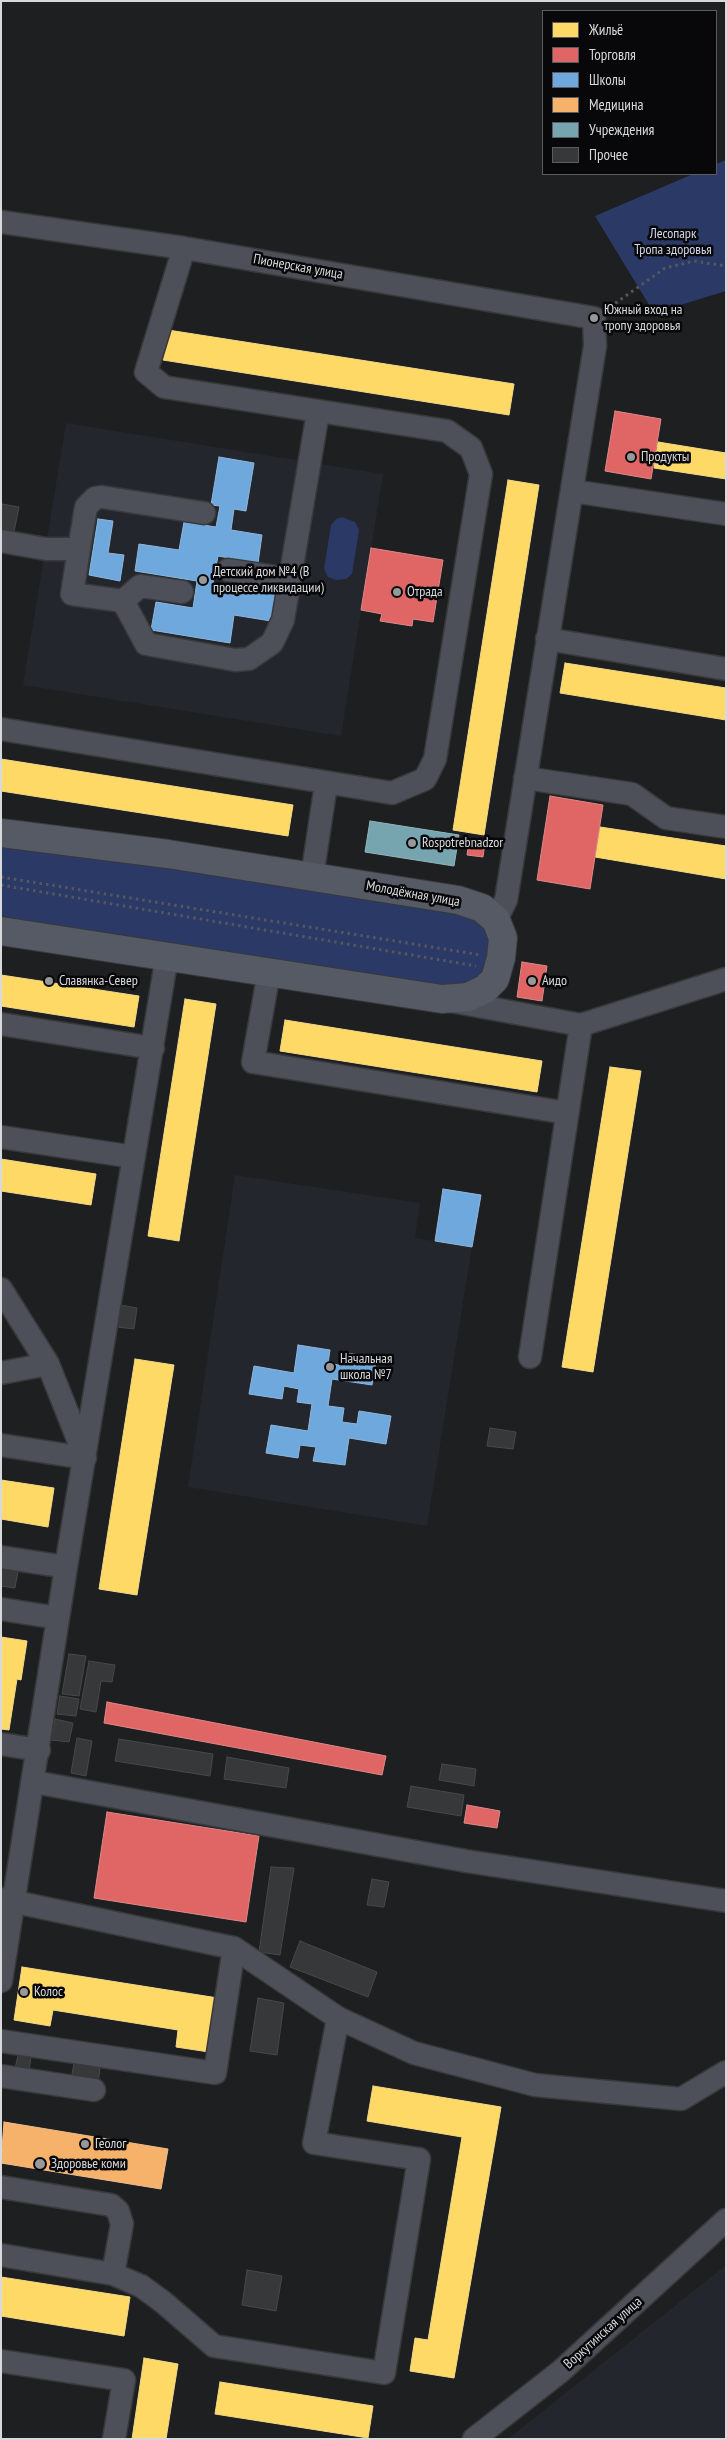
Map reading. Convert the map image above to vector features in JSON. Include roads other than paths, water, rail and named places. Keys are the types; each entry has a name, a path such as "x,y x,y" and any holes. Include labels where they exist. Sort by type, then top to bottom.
{"main road":[{"name":"Молодёжная улица","path":"1,833 168,854 458,900 482,908 496,920"},
{"path":"1,931 442,999 468,997 486,990 495,979 490,962 503,938 496,920"}],"street":[{"name":"Пионерская улица","path":"1,222 184,248 594,318 595,346 572,491"},
{"path":"1,729 326,784 392,793 425,779 436,759 481,474 471,448 446,432 164,387 146,372 184,248"},
{"path":"123,601 146,644 236,660 249,659 272,644 283,620 318,412"},
{"path":"496,920 506,900 572,491 726,514"},
{"path":"182,592 140,586 123,601 72,594 86,507 95,498 102,497 204,513"},
{"path":"1,541 46,549 80,549"},
{"path":"228,570 290,579"},
{"path":"547,640 726,669"},
{"path":"525,778 632,794 666,818 726,827"},
{"path":"312,877 326,784"},
{"path":"1,1981 8,1900 34,1782 66,1567 167,956"},
{"path":"270,972 253,1062 567,1114"},
{"path":"442,999 581,1025 726,980"},
{"path":"1,1024 153,1048"},
{"path":"530,1357 581,1025"},
{"path":"1,1136 134,1157"},
{"path":"1,1289 48,1364 85,1458"},
{"path":"1,1373 48,1364"},
{"path":"1,1445 85,1458"},
{"path":"1,1556 66,1567"},
{"path":"1,1610 58,1618"},
{"path":"1,1744 39,1750"},
{"path":"34,1782 466,1862 726,1901"},
{"path":"8,1900 234,1948 338,2018 414,2053 535,2085 680,2099 726,2072"},
{"path":"1,2041 215,2073 234,1948"},
{"path":"1,2255 113,2274 140,2286 163,2302 214,2346 384,2374 419,2159 314,2142 338,2018"},
{"path":"1,2076 94,2090"},
{"path":"1,2187 111,2205 118,2211 122,2224 113,2274"},
{"name":"Воркутинская улица","path":"474,2439 561,2371 726,2220"},
{"path":"1,2361 124,2380 114,2439"}],"place":[{"name":"Южный вход на тропу здоровья","path":"594,318"},
{"name":"Продукты","path":"631,457"},
{"name":"Детский дом №4 (В процессе ликвидации)","path":"203,580"},
{"name":"Отрада","path":"397,592"},
{"name":"Rospotrebnadzor","path":"412,843"},
{"name":"Славянка-Север","path":"49,981"},
{"name":"Аидо","path":"532,981"},
{"name":"Начальная школа №7","path":"330,1367"},
{"name":"Колос","path":"24,1992"},
{"name":"Геолог","path":"85,2144"},
{"name":"Здоровье коми","path":"40,2164"}],"park label":[{"name":"Лесопарк Тропа здоровья","path":"673,242"}]}
